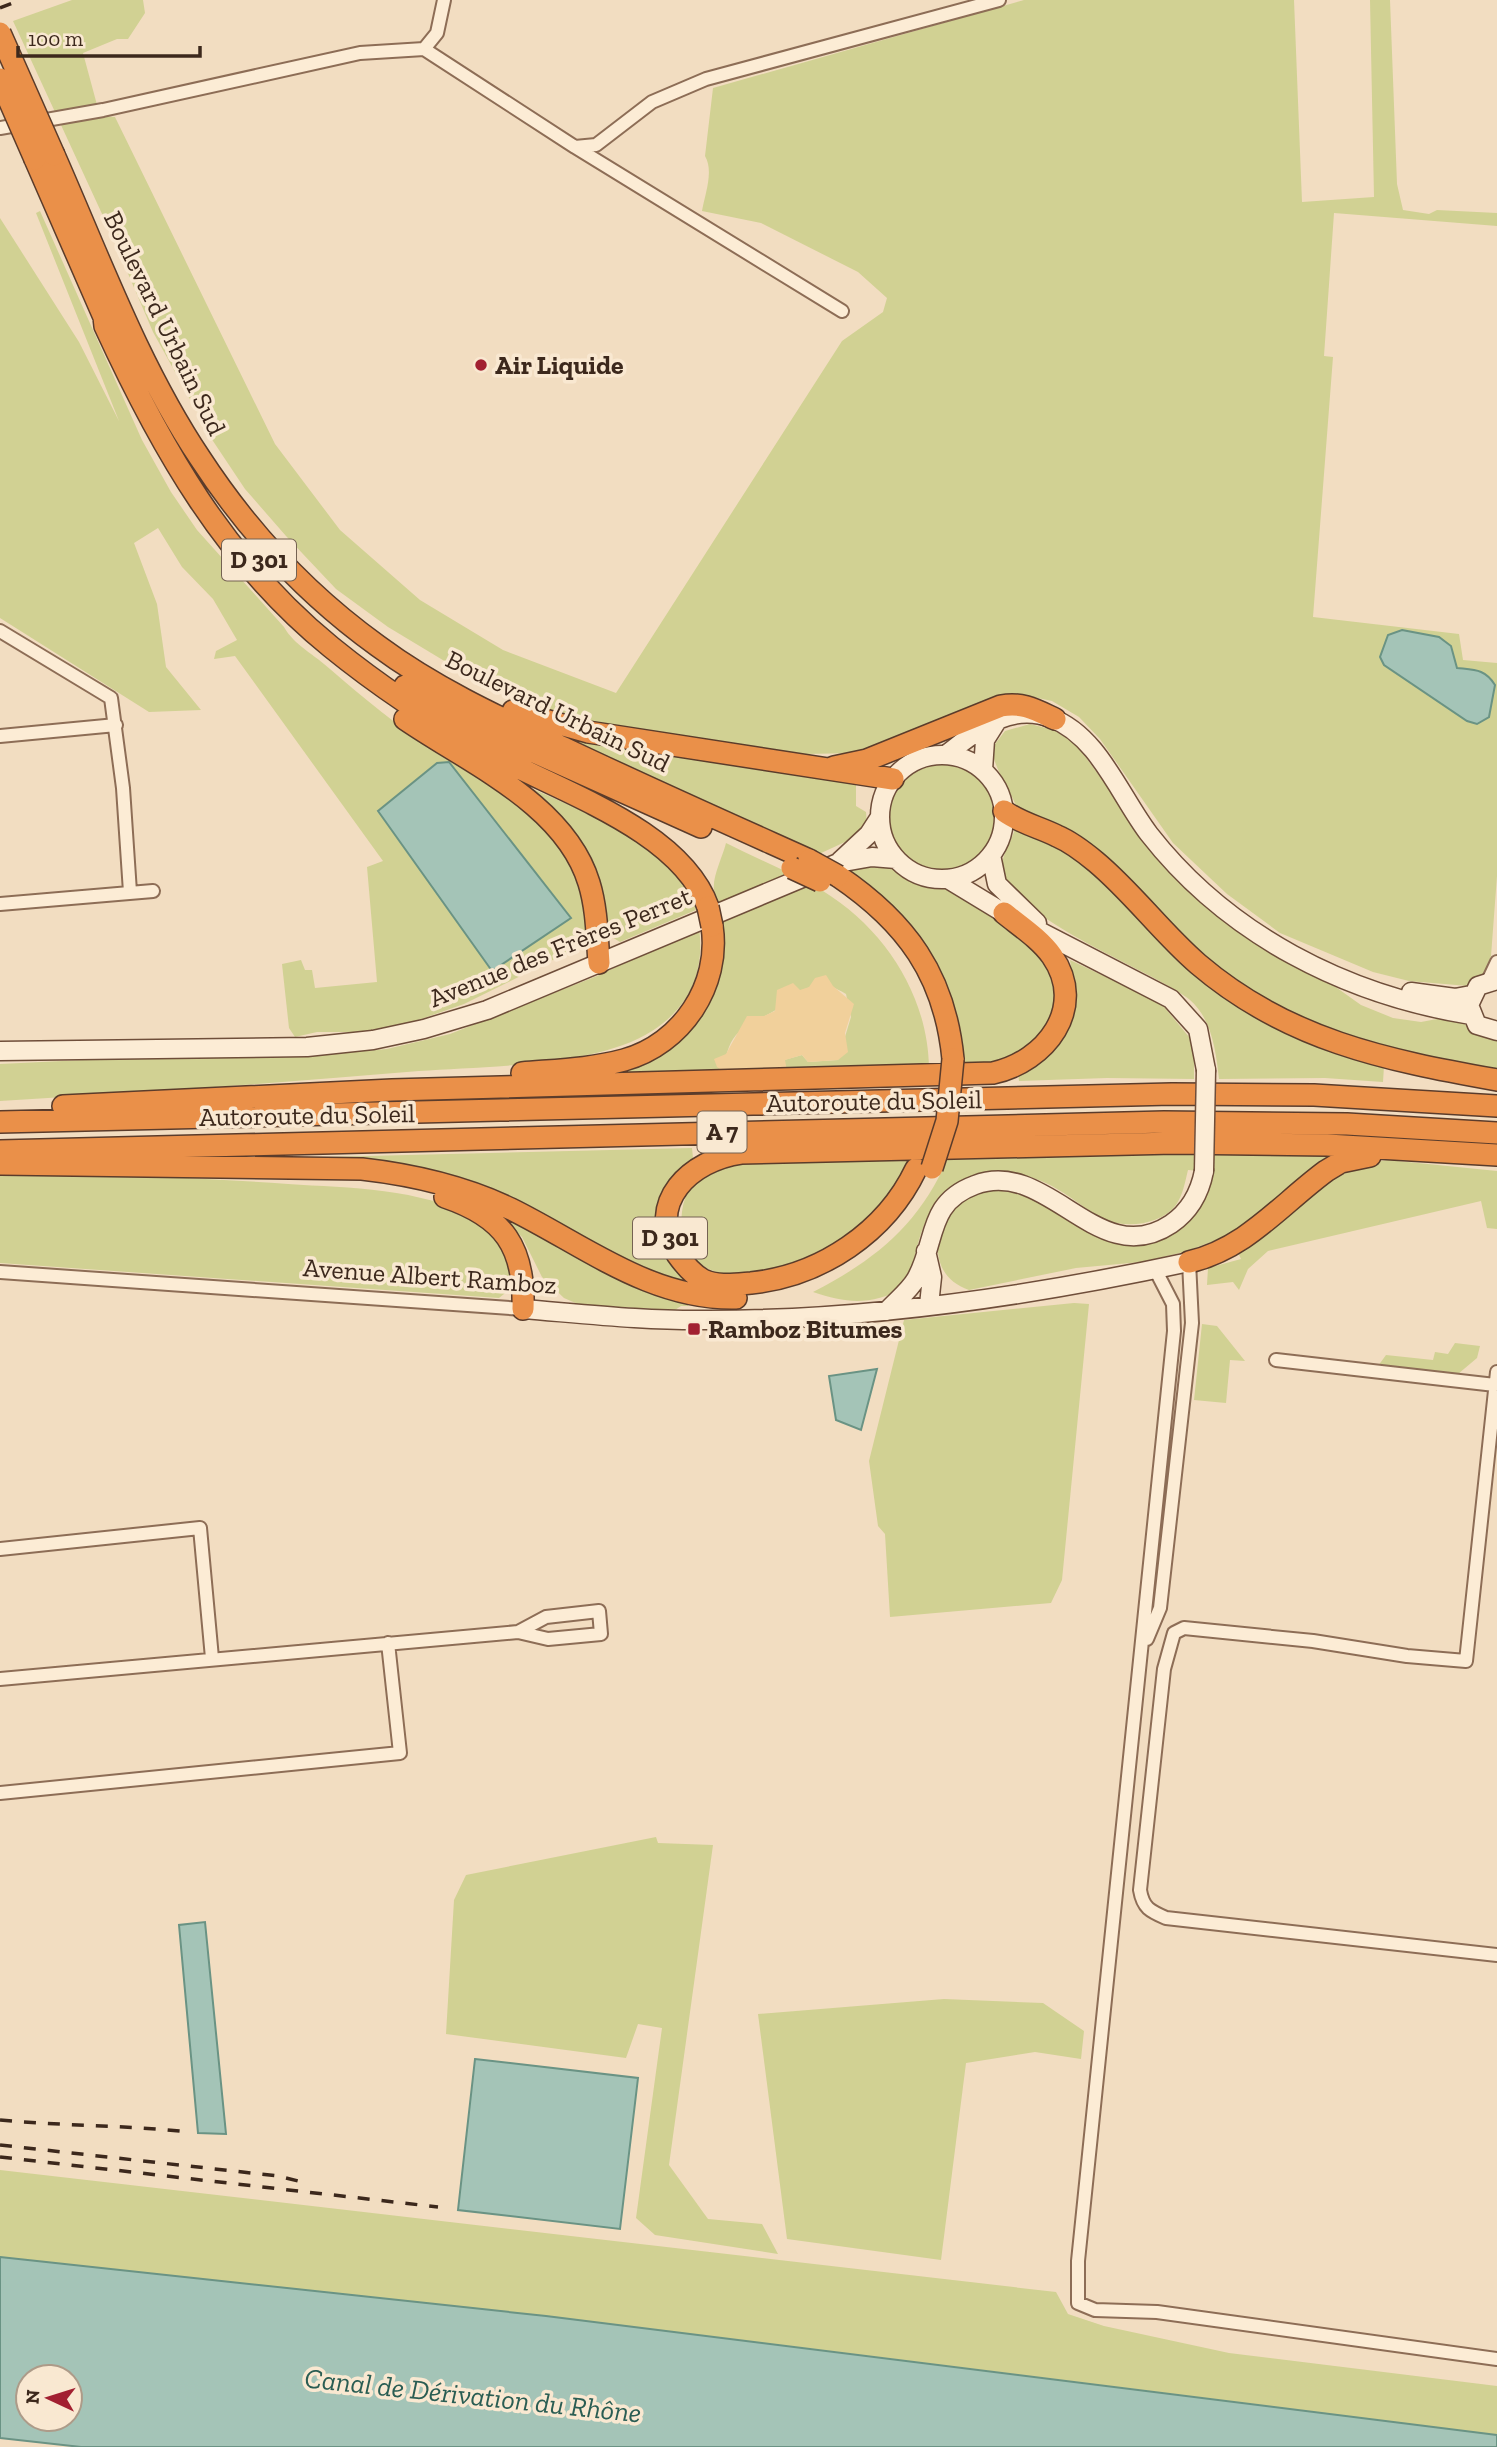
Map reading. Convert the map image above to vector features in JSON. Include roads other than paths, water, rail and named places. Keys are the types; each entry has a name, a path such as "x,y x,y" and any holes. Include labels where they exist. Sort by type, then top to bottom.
{"highway":[{"name":"Boulevard Urbain Sud","path":"0,33 104,317"},
{"name":"Boulevard Urbain Sud","path":"0,79 44,157 153,376 187,438 254,531 303,584 367,638 424,677 500,718 801,864"},
{"name":"D 301","path":"0,1164 362,1169 437,1181 506,1207 627,1272 682,1292 723,1298 784,1291 849,1264 881,1240 916,1198 946,1059 928,1004 906,958 832,873 801,864 471,723 415,693 350,647 294,598 218,511 169,438 111,323 104,317"},
{"path":"104,317 105,326 139,399 181,475 217,526 301,620 356,667 419,712 487,752 661,843 693,877 710,917 713,954 701,996 679,1027 647,1050 625,1059 593,1066 409,1084 392,1090"},
{"path":"104,317 101,333 158,457 196,516 245,578 298,634 348,677 524,797 560,829 576,850 590,886 598,963"},
{"path":"424,677 562,727 820,770 893,779"},
{"path":"820,770 867,760 1002,706 1031,706 1055,719"},
{"path":"1004,811 1016,820 1064,840 1086,854 1198,964 1234,992 1274,1016 1327,1041 1374,1056 1497,1080"},
{"path":"0,1109 392,1090 971,1075 1003,1071 1022,1064 1043,1049 1061,1021 1064,1000 1061,975 1052,956 1004,913"},
{"name":"Autoroute du Soleil","path":"0,1122 1172,1094 1314,1095 1497,1106"},
{"name":"Autoroute du Soleil","path":"0,1151 1164,1122 1347,1124 1497,1133"},
{"name":"D 301","path":"924,1169 891,1208 856,1242 829,1259 794,1273 758,1282 712,1283 692,1272 673,1246 668,1228 672,1199 680,1182 705,1162 741,1153 1199,1143 1444,1152"},
{"path":"1189,1262 1215,1255 1241,1241 1320,1175 1341,1162 1368,1156 1429,1157 1444,1152 1497,1156"},
{"path":"257,1168 276,1175 409,1187 472,1208 494,1222 514,1248 523,1271 523,1309"}],"main road":[{"path":"947,754 979,727 997,721 1022,714 1055,719 1076,732 1150,834 1185,874 1231,915 1337,979 1369,992 1471,1015"},
{"path":"983,770 985,740 997,721"},
{"path":"924,1306 926,1251 932,1227 944,1206 961,1191 981,1182 1023,1184 1093,1225 1116,1234 1134,1236 1160,1230 1183,1214 1196,1197 1204,1171 1206,1070 1198,1029 1177,1004 1158,990 1004,913 948,879 923,876 896,859 884,840 880,817 884,793 893,779 917,760 947,754 966,759 983,770 998,788 1004,811 1002,834 991,855 972,871 948,879"},
{"path":"832,873 869,835 880,817"},
{"path":"991,855 995,878 1001,889 1047,933"},
{"path":"832,873 872,857 896,859"},
{"name":"Avenue des Frères Perret","path":"0,1051 307,1047 373,1040 457,1020 832,873"},
{"path":"1291,953 1374,983 1414,993 1454,998 1471,995"},
{"path":"1493,980 1478,986 1471,995 1471,1015 1477,1025 1497,1031"},
{"name":"Avenue Albert Ramboz","path":"523,1309 640,1319 710,1320 856,1314 964,1301 1189,1262"},
{"path":"924,1278 964,1301"},
{"path":"887,1311 924,1278"}],"street":[{"path":"424,49 437,33 444,0"},
{"path":"575,147 596,145 652,102 706,79 999,0"},
{"path":"0,128 103,110 360,53 424,49 575,147 842,311"},
{"path":"0,631 111,698 116,725 130,892"},
{"path":"0,736 116,725"},
{"path":"0,904 153,891"},
{"path":"1493,980 1497,962"},
{"path":"1142,1653 1160,1608 1192,1323 1189,1262"},
{"path":"1155,1269 1173,1304 1175,1317 1078,2261 1078,2303 1095,2310 1157,2312 1497,2359"},
{"name":"Avenue Albert Ramboz","path":"0,1272 523,1309"},
{"path":"1276,1360 1496,1379 1466,1661 1184,1628 1174,1633 1164,1669 1140,1890 1142,1902 1149,1911 1166,1918 1497,1955"},
{"path":"0,1549 200,1528 212,1658"},
{"path":"0,1679 519,1632 548,1639 601,1634 599,1611 545,1616 519,1632"},
{"path":"0,1793 400,1753 388,1643"}],"water":[{"path":"1402,630 1439,637 1451,646 1457,668 1479,671 1487,676 1495,685 1489,717 1477,724 1467,721 1384,665 1380,657 1388,635"},
{"path":"449,762 571,918 492,971 378,811 437,763"},
{"path":"877,1369 861,1430 836,1420 829,1376"},
{"path":"205,1922 226,2134 198,2133 179,1925"},
{"path":"475,2059 638,2078 620,2229 458,2210"},
{"name":"Canal de Dérivation du Rhône","path":"0,2257 546,2316 1497,2435 1497,2447 81,2447 0,2438"}],"railway":[{"path":"0,8 20,0"},
{"path":"0,2120 188,2132"},
{"path":"0,2145 278,2176 306,2183"},
{"path":"0,2157 438,2207"}],"place":[{"name":"Air Liquide","path":"481,365"},
{"name":"Ramboz Bitumes","path":"694,1329"}]}
